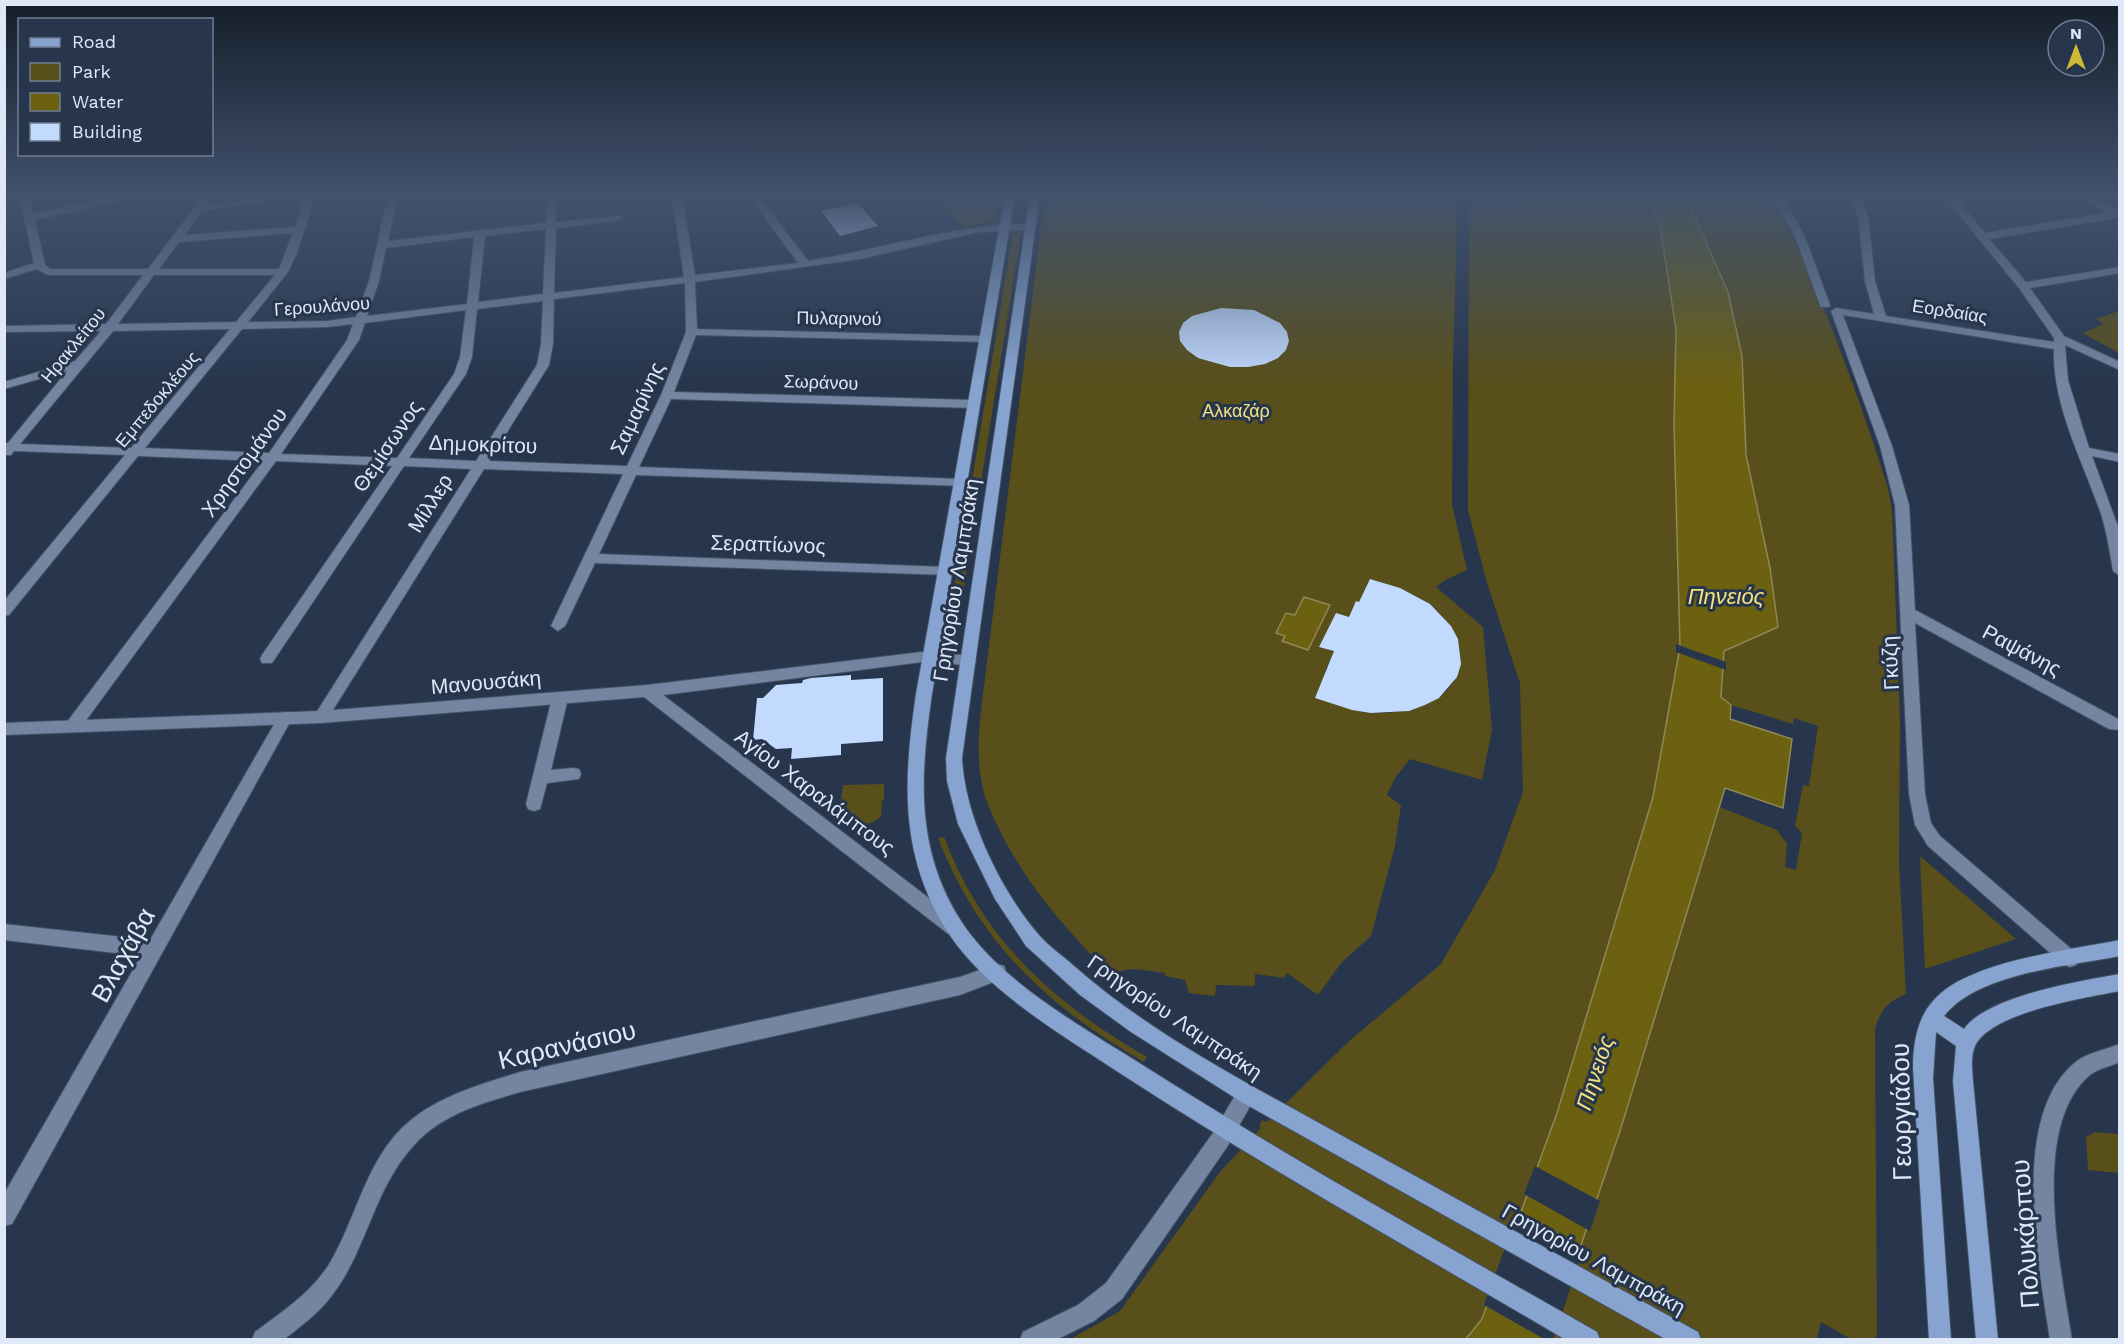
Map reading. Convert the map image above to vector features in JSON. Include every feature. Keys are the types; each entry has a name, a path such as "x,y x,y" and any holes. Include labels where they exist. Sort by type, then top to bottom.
{"main road":[{"name":"Γρηγορίου Λαμπράκη","path":"999,258 930,656 918,738 914,795 924,858 938,894 956,929 997,972 1026,997 1078,1034 1226,1130 1589,1340"},
{"name":"Γρηγορίου Λαμπράκη","path":"1026,258 1003,407 997,470 969,661 954,748 955,781 971,836 1009,908 1032,940 1087,989 1137,1026 1254,1098 1690,1340"},
{"name":"Γεωργιάδου","path":"1940,1340 1923,1048 1932,1018 1951,996 1973,983 2000,974 2120,948"},
{"path":"1987,1340 1962,1081 1962,1067 1967,1043 1981,1025 2008,1011 2120,982"},
{"path":"1932,1018 1967,1043"}],"street":[{"path":"38,258 42,269 48,272 283,272"},
{"name":"Ηρακλείτου","path":"7,450 110,328 161,258"},
{"name":"Εμπεδοκλέους","path":"4,611 240,327 283,272 289,258"},
{"name":"Χρηστομάνου","path":"73,726 339,363 353,340 380,258"},
{"name":"Θεμίσωνος","path":"267,659 465,364 477,258"},
{"name":"Μίλλερ","path":"321,717 479,463 543,365 547,344 549,258"},
{"name":"Σαμαρίνης","path":"558,626 667,395 692,332 687,258"},
{"path":"800,258 805,265"},
{"name":"Γερουλάνου","path":"4,329 327,324 690,280 849,258"},
{"name":"Γκύζη","path":"1809,258 1886,446 1900,495 1904,528 1917,794 1923,825 1941,848 2070,959"},
{"path":"1867,258 1870,281 1881,318"},
{"path":"1999,258 2023,286 2059,342 2066,394 2084,451 2114,520 2120,570"},
{"path":"4,276 40,265"},
{"path":"2023,286 2120,270"},
{"name":"Εορδαίας","path":"1830,308 1881,318 2059,342"},
{"name":"Πυλαρινού","path":"692,332 985,339"},
{"path":"2059,342 2120,367"},
{"path":"4,386 79,364"},
{"name":"Σωράνου","path":"667,395 973,404"},
{"name":"Δημοκρίτου","path":"7,450 400,460 960,483"},
{"path":"2084,451 2120,458"},
{"name":"Σεραπίωνος","path":"590,558 945,572"},
{"path":"4,591 21,591"},
{"name":"Ραψάνης","path":"1908,613 2118,728"},
{"name":"Μανουσάκη","path":"4,729 321,717 647,691 930,656 969,661"},
{"name":"Αγίου Χαραλάμπους","path":"647,691 956,929"},
{"path":"534,804 560,698"},
{"name":"Βλαχάβα","path":"4,1216 285,718"},
{"path":"540,777 573,774"},
{"path":"4,932 155,949"},
{"name":"Καρανάσιου","path":"262,1340 310,1304 326,1287 340,1265 390,1158 411,1132 441,1111 480,1094 520,1082 960,986 997,972"},
{"name":"Πολυκάρπου","path":"2061,1340 2046,1218 2043,1174 2045,1140 2051,1117 2064,1087 2074,1076 2099,1058 2120,1053"},
{"path":"1031,1340 1086,1313 1114,1290 1226,1130 1254,1098"}],"green space":[{"path":"1009,258 1017,258 955,644 945,643"},
{"name":"Αλκαζάρ","path":"1037,258 1456,258 1452,504 1467,570 1445,580 1436,587 1483,627 1492,730 1482,780 1410,759 1395,778 1387,795 1401,805 1395,846 1371,936 1342,962 1318,995 1287,973 1284,978 1255,974 1255,986 1216,985 1215,996 1189,993 1185,980 1165,976 1165,973 1131,969 1112,976 1050,908 1011,852 983,789 979,730","holes":["1370,579 1426,602 1442,616 1457,640 1459,666 1448,689 1425,705 1399,712 1371,713 1325,671 1334,651 1320,647 1349,617"]},
{"path":"1469,258 1665,258 1676,330 1674,424 1680,647 1653,797 1557,1113 1482,1319 1465,1339 1069,1340 1120,1311 1220,1172 1261,1128 1259,1126 1262,1120 1267,1122 1348,1042 1441,964 1495,870 1523,792 1520,683 1487,583 1468,510"},
{"path":"1713,258 1801,258 1850,376 1888,488 1892,510 1900,721 1899,862 1906,994 1886,1007 1875,1029 1877,1335 1874,1339 1851,1339 1821,1322 1817,1339 1549,1340 1620,1131 1720,807 1777,830 1787,844 1785,867 1796,870 1802,833 1795,826 1803,785 1809,786 1818,726 1794,718 1793,724 1731,705 1721,698 1724,651 1778,627 1770,568 1746,455 1742,356 1728,292"},
{"path":"2119,311 2119,353 2083,333 2103,324 2096,319"},
{"path":"884,784 881,817 871,823 852,825 844,819 845,800 841,799 843,785"},
{"path":"944,837 960,874 979,907 1001,938 1025,965 1081,1014 1147,1057 1144,1062 1077,1019 1020,969 974,910 938,838"},
{"path":"1920,856 2016,939 1925,969"},
{"path":"2095,1132 2119,1134 2119,1173 2088,1170 2086,1137"}],"water":[{"name":"Πηνειός","path":"1665,258 1713,258 1728,292 1742,356 1746,455 1770,568 1778,627 1724,651 1721,697 1731,705 1730,719 1792,739 1783,808 1725,788 1620,1131 1549,1339 1465,1340 1482,1319 1557,1113 1653,797 1680,647 1674,424 1676,330"},
{"path":"1304,597 1330,605 1308,650 1282,641 1285,636 1276,633 1286,613 1295,615"}],"pier":[{"path":"1676,644 1726,662 1726,670 1676,652"},
{"path":"1535,1166 1600,1201 1590,1231 1524,1194"},
{"path":"1517,1215 1583,1251 1553,1340 1544,1339 1484,1305"}],"building":[{"path":"1221,308 1254,310 1280,323 1287,332 1289,341 1286,350 1278,358 1265,364 1248,367 1230,367 1198,358 1180,341 1179,332 1183,323 1192,316"},
{"path":"1370,579 1400,588 1430,604 1451,626 1458,639 1461,664 1457,677 1439,698 1409,711 1371,713 1352,710 1315,698 1334,651 1319,647 1336,613 1349,617"},
{"path":"851,675 851,680 883,678 883,741 841,744 841,755 791,759 792,748 776,749 762,739 753,740 757,698 763,698 776,685 802,683 803,680 811,678"}]}
